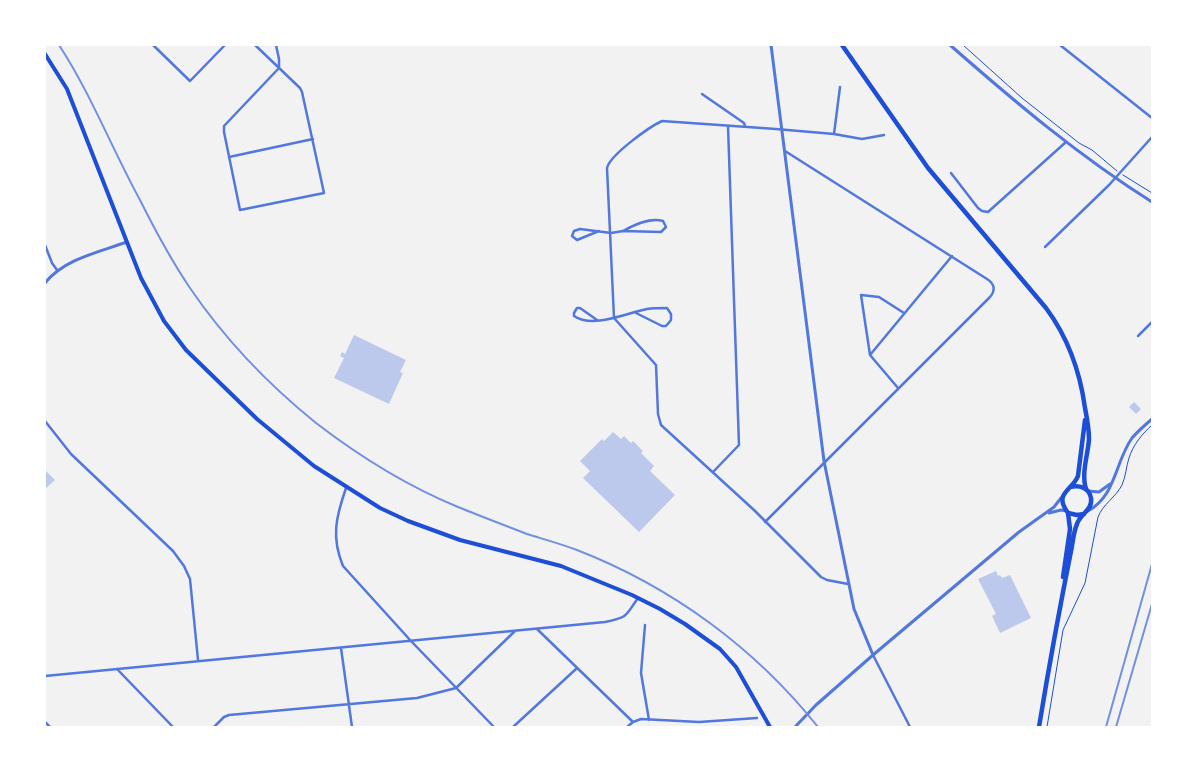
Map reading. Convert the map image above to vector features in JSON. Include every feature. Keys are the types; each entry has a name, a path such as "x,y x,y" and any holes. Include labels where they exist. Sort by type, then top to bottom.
{"main road":[{"path":"842,46 928,168 1053,318 1066,340 1076,364 1089,441 1084,482 1091,501 1076,525 1061,596"},
{"path":"45,54 61,77 70,96 145,287 164,321 186,350 259,422 314,466 380,508 460,540 560,566 638,598 685,624 720,650 736,667 770,727"},
{"path":"1039,727 1070,529 1067,512 1062,503 1063,495 1078,476 1083,447 1085,409"},
{"path":"1070,487 1079,486 1087,490"},
{"path":"1067,512 1077,516 1085,513"}],"street":[{"path":"153,45 190,81 225,45"},
{"path":"255,45 279,68 302,92 324,193 240,210 224,126 279,68 276,45"},
{"path":"771,45 824,461 848,584 854,609 873,655 910,727"},
{"path":"950,45 1013,100 1066,142 1114,178 1152,202"},
{"path":"1060,45 1152,118"},
{"path":"834,134 840,87"},
{"path":"702,94 744,125"},
{"path":"848,584 821,577 713,472 660,425 656,365 614,318 607,168 611,160 650,127 662,121 728,126 744,125 834,134 862,139 884,135"},
{"path":"713,472 735,450 739,442 728,126"},
{"path":"1044,247 1120,173 1152,137"},
{"path":"229,157 313,139"},
{"path":"950,173 978,208 988,212 1066,142"},
{"path":"765,522 994,291 993,285 987,279 785,151"},
{"path":"599,231 577,240 572,236 577,229 599,231 611,233 623,231 661,232 666,227 663,221 655,220 635,225 623,231"},
{"path":"45,282 57,270 71,263 127,242"},
{"path":"45,245 57,270"},
{"path":"870,355 952,256"},
{"path":"898,388 870,355 861,295 879,297 904,314"},
{"path":"597,320 580,308 577,308 574,312 574,316 580,320 597,320 614,318 634,312 648,309 667,308 671,314 671,320 666,326 662,326 634,312"},
{"path":"1138,336 1152,322"},
{"path":"1085,513 1095,507 1105,496 1132,439 1152,419"},
{"path":"45,421 72,454 173,551 184,566 190,579 198,660"},
{"path":"1087,490 1095,493 1102,491 1112,482"},
{"path":"346,488 335,531 337,552 343,566 411,641 494,727"},
{"path":"1046,514 1057,504 1063,495"},
{"path":"795,727 816,705 873,655 1034,520 1061,510 1067,512"},
{"path":"45,676 616,620 631,612 638,598"},
{"path":"645,625 642,673 650,720"},
{"path":"536,628 632,722"},
{"path":"214,727 224,717 229,715 417,698 456,688 515,631"},
{"path":"341,648 352,727"},
{"path":"116,669 173,727"},
{"path":"513,727 576,669"},
{"path":"627,727 632,722 641,720 700,722 757,718"},
{"path":"800,727 802,720"},
{"path":"45,722 50,727"}],"path":[{"path":"964,45 1022,98 1079,143 1092,150 1120,173 1152,193"},
{"path":"1047,727 1063,630 1085,583 1098,517 1102,508 1109,503 1122,486 1129,456 1139,440 1152,426"}],"building":[{"path":"354,335 406,360 400,372 403,373 389,404 334,378 344,358 340,356 342,352 345,354"},
{"path":"1134,402 1141,409 1136,414 1129,407"},
{"path":"613,432 621,439 624,436 631,443 633,441 643,451 641,453 654,466 650,471 675,495 639,532 583,478 590,471 580,461 602,439 604,441"},
{"path":"45,470 55,480 45,489"},
{"path":"996,571 998,576 1000,575 1002,578 1010,575 1031,618 1000,633 992,616 996,614 978,579"}],"railway":[{"path":"59,45 91,102 157,234 183,277 203,307 232,343 281,393 316,423 349,447 384,470 420,490 475,514 527,534 577,550 612,565 678,601 710,623 767,671 818,727"},
{"path":"1106,727 1152,564"},
{"path":"1116,727 1152,604"}]}
